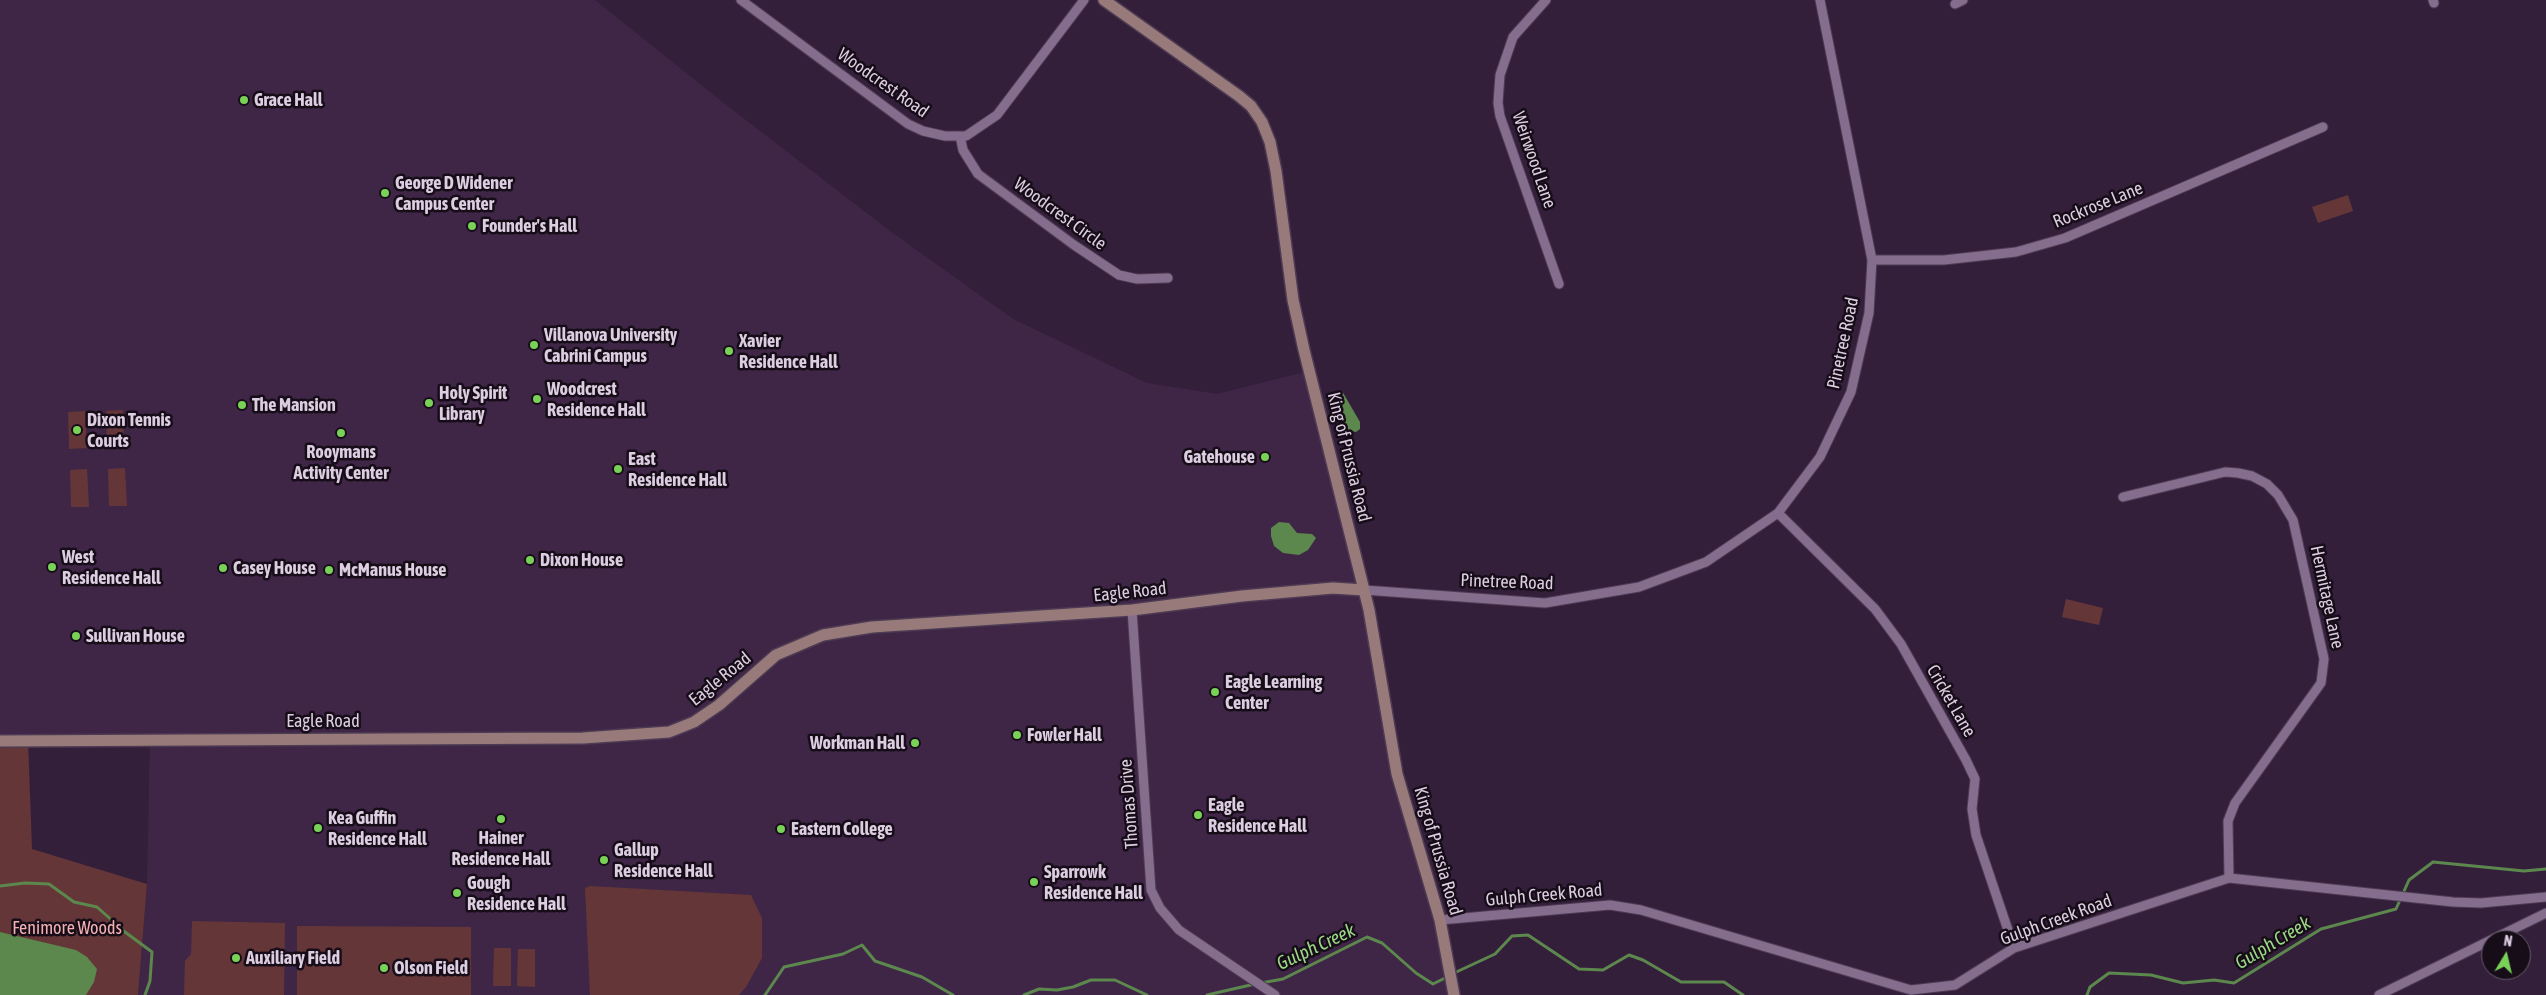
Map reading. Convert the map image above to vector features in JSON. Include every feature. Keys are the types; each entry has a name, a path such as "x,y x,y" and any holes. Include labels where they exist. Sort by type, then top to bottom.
{"street":[{"name":"Woodcrest Road","path":"741,0 908,124 923,132 945,136 966,136 997,115 1084,0"},
{"name":"King of Prussia Road","path":"1104,0 1251,106 1262,122 1270,142 1276,171 1293,300 1364,590 1397,774 1440,920 1454,995"},
{"name":"Weirwood Lane","path":"1546,0 1513,37 1500,75 1498,103 1500,116 1559,284"},
{"name":"Pinetree Road","path":"1364,590 1545,603 1639,587 1706,562 1778,513 1820,457 1851,392 1869,314 1872,260 1820,0"},
{"name":"Rockrose Lane","path":"1872,260 1944,260 2016,252 2065,238 2323,128"},
{"name":"Woodcrest Circle","path":"960,136 963,150 978,174 1074,245 1119,275 1137,279 1168,278"},
{"name":"Hermitage Lane","path":"2123,497 2225,472 2238,473 2252,476 2267,484 2278,495 2293,520 2324,659 2320,683 2236,803 2228,821 2230,878"},
{"name":"Cricket Lane","path":"1778,513 1875,609 1902,644 1966,760 1974,779 1972,809 1976,835 2014,948"},
{"name":"Eagle Road","path":"0,741 583,738 669,732 694,722 719,705 776,655 823,634 872,627 1132,610 1251,595 1333,588 1364,590"},
{"name":"Thomas Drive","path":"1132,610 1151,890 1160,908 1179,930 1274,994"},
{"name":"Gulph Creek Road","path":"1440,920 1610,905 1641,910 1911,990 1955,985 2014,948 2230,878 2412,898 2481,902 2546,897"},
{"path":"2511,930 2546,913"},
{"path":"2379,995 2481,945"}],"shaded area":[{"name":"Villanova University Cabrini Campus","path":"0,0 595,0 725,104 890,231 1013,319 1147,383 1217,394 1309,371 1358,563 1397,774 1454,995 138,995 147,884 150,740 0,741"},
{"path":"1337,391 1342,391 1360,422 1360,429 1356,432 1347,430 1340,416 1334,398"},
{"path":"1279,522 1289,523 1297,533 1312,534 1316,538 1308,550 1299,555 1283,553 1274,546 1271,528"},
{"path":"0,932 76,950 87,957 97,969 94,982 86,995 0,995"}],"green space":[{"path":"2348,195 2353,211 2318,223 2312,207"},
{"name":"Dixon Tennis Courts","path":"123,410 124,448 107,448 106,411"},
{"name":"Dixon Tennis Courts","path":"85,411 87,448 69,449 68,412"},
{"name":"Dixon Tennis Courts","path":"125,468 127,506 109,506 108,469"},
{"name":"Dixon Tennis Courts","path":"87,469 89,507 71,507 70,470"},
{"path":"2066,599 2103,608 2099,625 2062,617"},
{"name":"Fenimore Woods","path":"0,741 28,741 32,849 147,884 138,995 0,995"},
{"path":"590,886 751,895 762,918 762,958 746,987 739,995 590,995 585,888"},
{"name":"Auxiliary Field","path":"192,921 285,923 284,995 184,995 185,961 191,954"},
{"name":"Olson Field","path":"297,926 471,927 471,995 297,995"},
{"path":"494,948 511,948 511,986 493,986"},
{"path":"518,949 535,949 535,987 517,986"}],"waterway":[{"name":"Gulph Creek","path":"2087,995 2090,987 2109,973 2151,975 2183,983 2214,980 2234,983 2321,929 2396,909 2409,880 2433,862 2524,871 2546,869"},
{"name":"Gulph Creek","path":"0,886 25,883 49,884 74,902 97,907 125,932 152,952 150,981 145,995"},
{"name":"Gulph Creek","path":"1452,974 1495,954 1512,936 1528,935 1579,969 1603,970 1629,955 1643,960 1681,982 1724,982 1743,995"},
{"name":"Gulph Creek","path":"1261,983 1283,979 1367,937 1382,943 1416,973 1433,984 1447,977"},
{"name":"Gulph Creek","path":"765,995 784,967 843,954 862,945 875,961 922,977 953,995"},
{"name":"Gulph Creek","path":"1024,995 1039,989 1057,990 1073,987 1091,980 1115,980 1147,995"},
{"name":"Gulph Creek","path":"1207,995 1255,984"}],"place":[{"name":"Grace Hall","path":"244,100"},
{"name":"George D Widener Campus Center","path":"385,193"},
{"name":"Founder's Hall","path":"472,226"},
{"name":"Villanova University Cabrini Campus","path":"534,345"},
{"name":"Xavier Residence Hall","path":"729,351"},
{"name":"Woodcrest Residence Hall","path":"537,399"},
{"name":"Holy Spirit Library","path":"429,403"},
{"name":"The Mansion","path":"242,405"},
{"name":"Dixon Tennis Courts","path":"77,430"},
{"name":"Rooymans Activity Center","path":"341,433"},
{"name":"Gatehouse","path":"1265,457"},
{"name":"East Residence Hall","path":"618,469"},
{"name":"Dixon House","path":"530,560"},
{"name":"West Residence Hall","path":"52,567"},
{"name":"Casey House","path":"223,568"},
{"name":"McManus House","path":"329,570"},
{"name":"Sullivan House","path":"76,636"},
{"name":"Eagle Learning Center","path":"1215,692"},
{"name":"Fowler Hall","path":"1017,735"},
{"name":"Workman Hall","path":"915,743"},
{"name":"Eagle Residence Hall","path":"1198,815"},
{"name":"Hainer Residence Hall","path":"501,819"},
{"name":"Kea Guffin Residence Hall","path":"318,828"},
{"name":"Eastern College","path":"781,829"},
{"name":"Gallup Residence Hall","path":"604,860"},
{"name":"Sparrowk Residence Hall","path":"1034,882"},
{"name":"Gough Residence Hall","path":"457,893"},
{"name":"Auxiliary Field","path":"236,958"},
{"name":"Olson Field","path":"384,968"}]}
